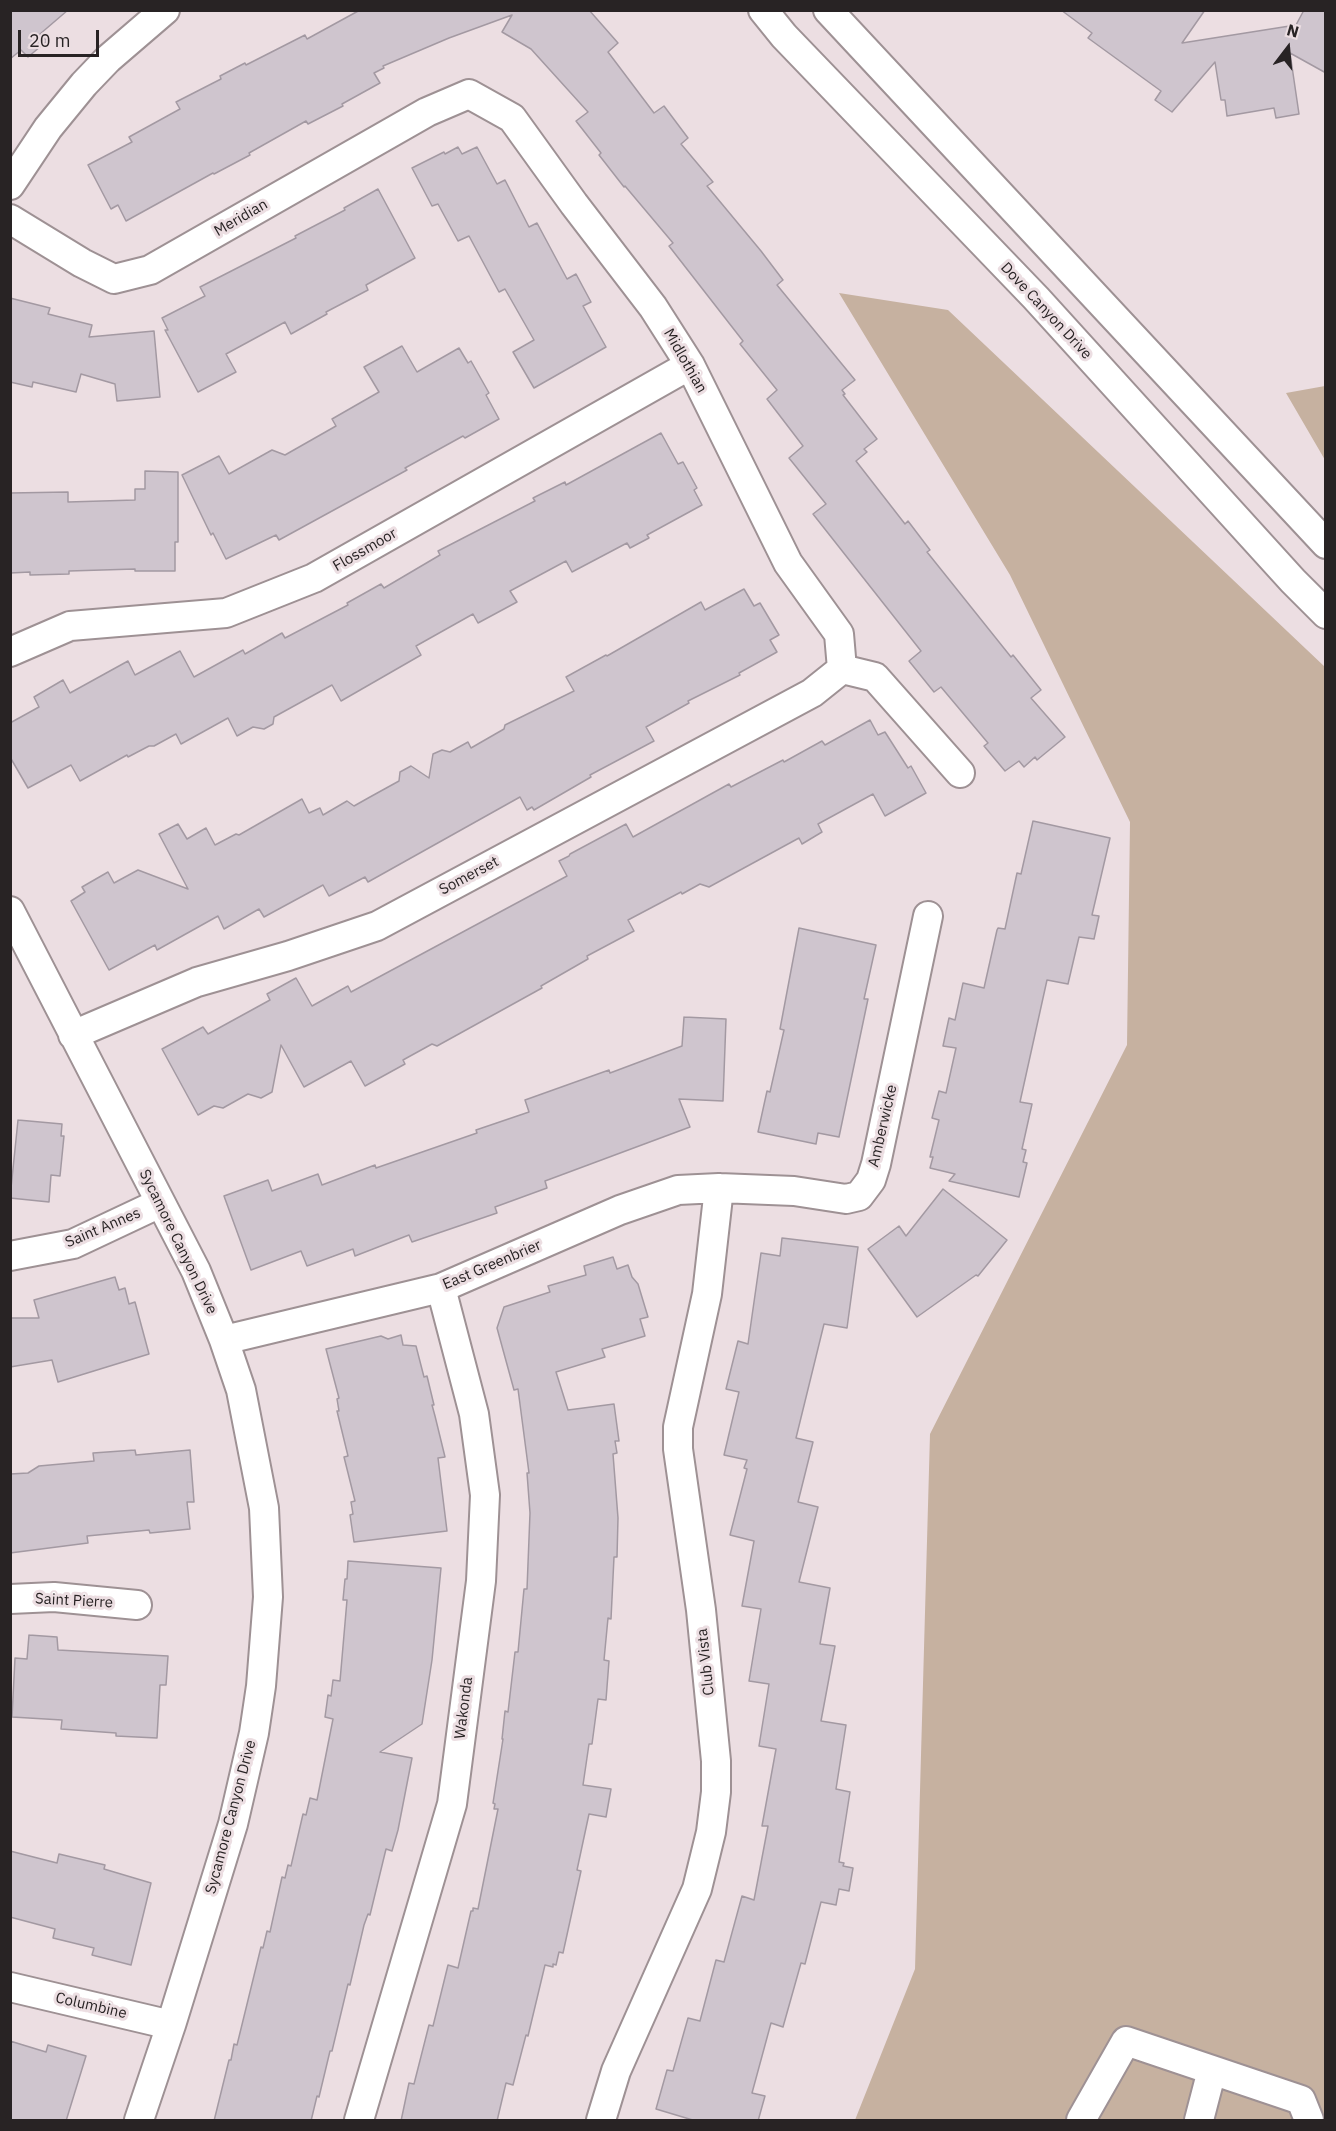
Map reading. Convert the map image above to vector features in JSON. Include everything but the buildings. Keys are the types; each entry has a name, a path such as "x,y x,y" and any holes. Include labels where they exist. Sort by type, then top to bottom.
{"street":[{"name":"Dove Canyon Drive","path":"763,10 792,44 1036,298 1326,615"},
{"path":"828,10 1326,544"},
{"path":"10,184 48,128 84,84 155,13"},
{"name":"Meridian","path":"10,219 82,264 114,279 150,270 427,112 469,94"},
{"name":"Midlothian","path":"469,94 513,118 574,204 653,307 690,365 788,562 839,634 842,669"},
{"name":"Flossmoor","path":"10,652 70,626 226,613 314,578 690,365"},
{"path":"842,669 875,677 960,773"},
{"name":"Somerset","path":"73,1035 197,982 288,956 377,926 812,693 842,669"},
{"name":"Sycamore Canyon Drive","path":"10,911 196,1271 241,1390 264,1508 268,1597 265,1646 256,1721 246,1771 233,1824 139,2121"},
{"name":"Amberwicke","path":"720,1188 794,1191 846,1199 859,1196 871,1180 876,1164 928,916"},
{"name":"East Greenbrier","path":"224,1340 441,1288 620,1210 678,1190 720,1188"},
{"name":"Club Vista","path":"601,2121 616,2071 696,1889 711,1832 716,1792 716,1761 701,1610 678,1449 678,1427 707,1294 720,1188"},
{"name":"Saint Annes","path":"10,1256 74,1244 160,1203"},
{"name":"Wakonda","path":"359,2121 452,1804 481,1581 485,1495 474,1414 441,1288"},
{"name":"Saint Pierre","path":"10,1599 54,1597 137,1605"},
{"name":"Columbine","path":"10,1987 171,2025"},
{"path":"1081,2121 1126,2041 1301,2100 1309,2121"},
{"path":"1198,2121 1212,2070"}],"shaded area":[{"path":"839,293 948,310 1325,667 1325,2120 855,2120 915,1969 930,1434 1127,1045 1130,822 1010,575"},
{"path":"1326,386 1325,460 1286,393"}]}
